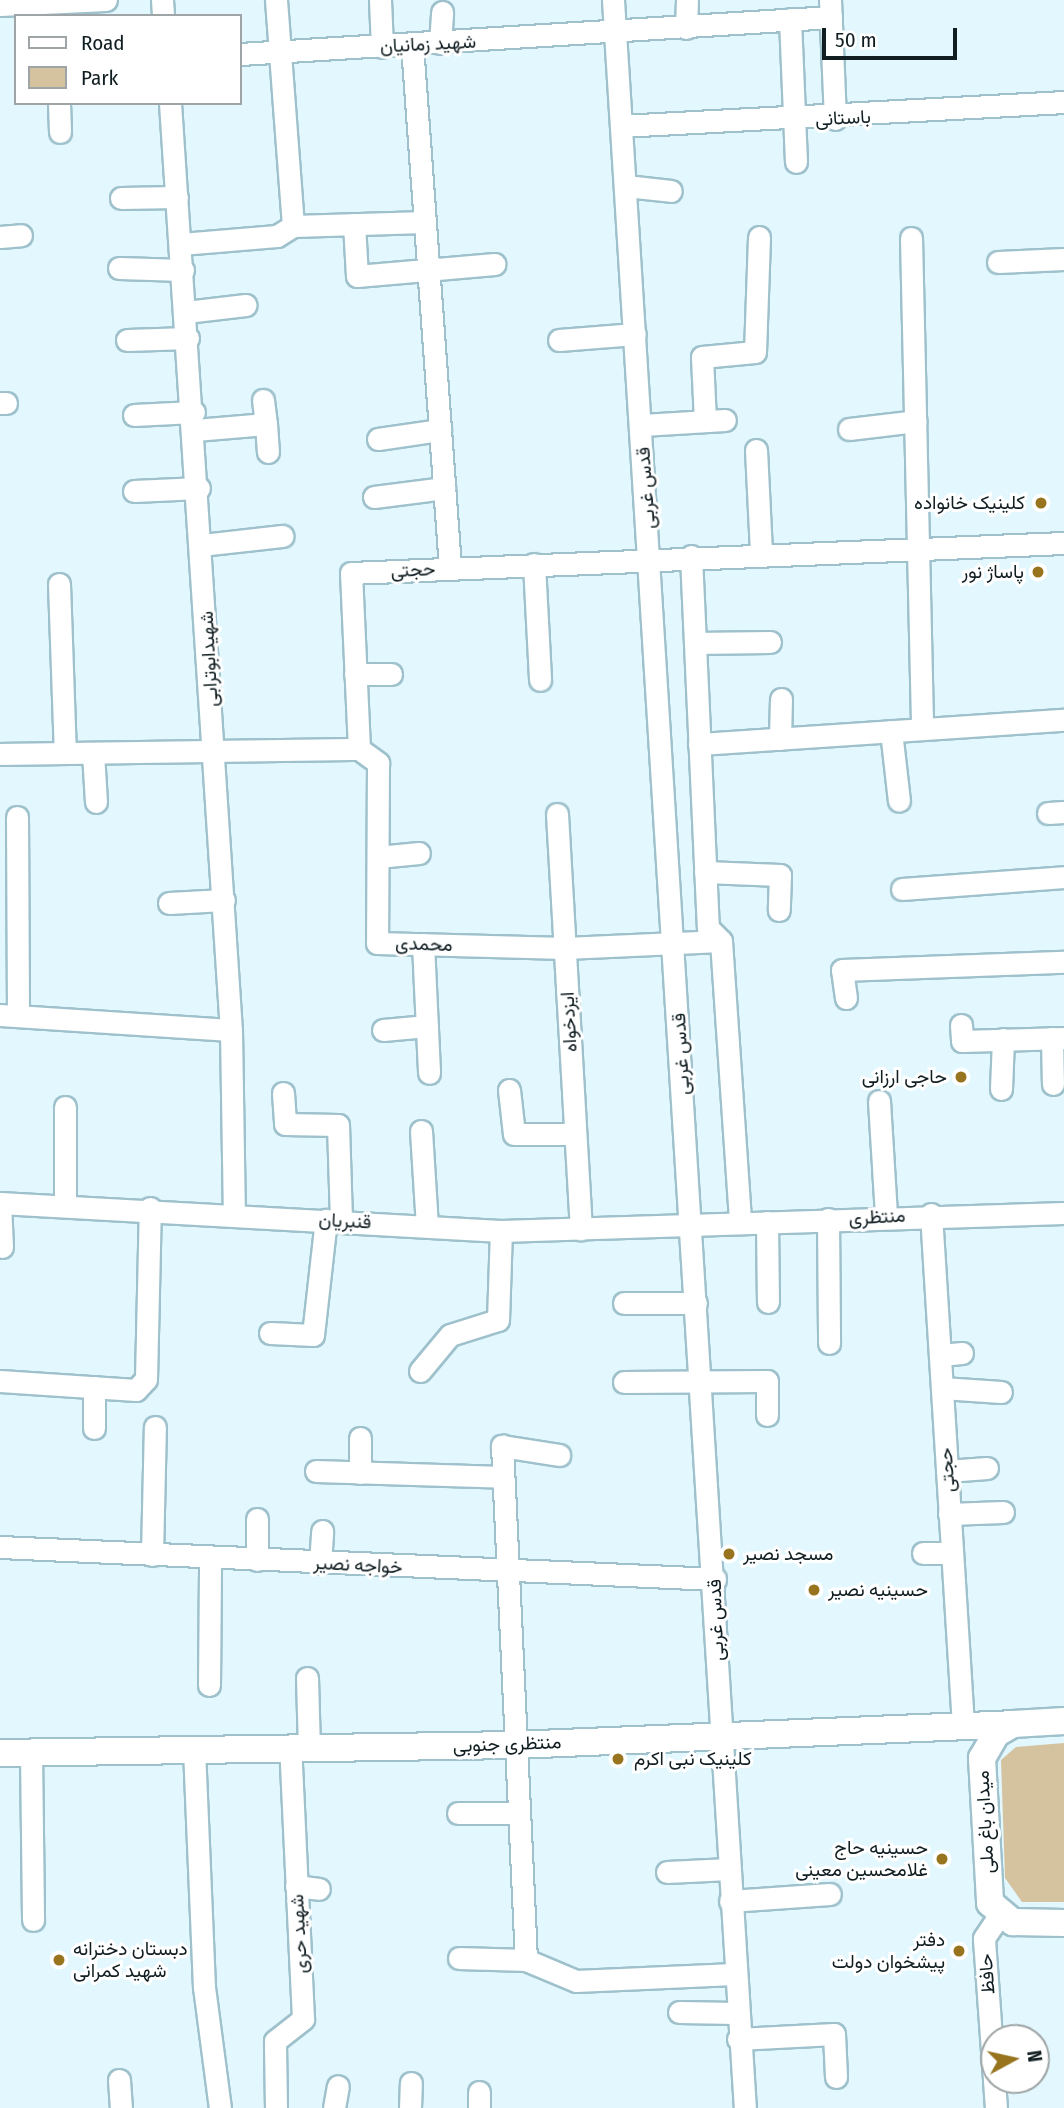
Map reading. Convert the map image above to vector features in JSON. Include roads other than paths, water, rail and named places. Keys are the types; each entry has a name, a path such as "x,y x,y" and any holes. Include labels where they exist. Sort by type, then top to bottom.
{"main road":[{"path":"1013,1724 1064,1721"},
{"name":"منتظری جنوبی","path":"0,1753 516,1745 1013,1724"},
{"name":"میدان باغ ملی","path":"999,1916 990,1903 982,1758 996,1734 1013,1724"},
{"path":"999,1916 1064,1923"}],"street":[{"path":"0,5 55,6 106,0"},
{"path":"276,0 293,226"},
{"path":"380,0 382,47"},
{"name":"قدس غربی","path":"613,0 715,1579 720,1735 744,2108"},
{"path":"686,28 687,0"},
{"path":"830,9 835,119"},
{"name":"شهید زمانیان","path":"242,54 615,34 790,19 830,9"},
{"path":"440,43 442,12"},
{"path":"790,19 796,162"},
{"path":"412,45 450,568"},
{"name":"باستانی","path":"621,126 835,119 1064,102"},
{"path":"59,105 60,132"},
{"name":"شهیدابوترابی","path":"170,105 199,488 224,900 231,1030 234,1216"},
{"path":"626,186 671,191"},
{"path":"121,198 177,197"},
{"path":"181,244 277,236 293,226 425,222"},
{"path":"354,224 357,276 494,264"},
{"path":"642,425 715,420 702,357 755,352 759,237"},
{"path":"911,238 922,729"},
{"path":"998,262 1064,260"},
{"path":"119,268 183,270"},
{"path":"186,312 246,305"},
{"path":"559,340 635,334"},
{"path":"127,340 188,338"},
{"path":"263,400 268,452"},
{"path":"134,415 266,424"},
{"path":"849,429 916,421"},
{"path":"377,439 440,430"},
{"path":"756,450 761,554"},
{"path":"134,491 199,488"},
{"path":"374,497 444,488"},
{"path":"202,545 282,536"},
{"name":"حجتی","path":"359,749 351,573 650,557 1064,543"},
{"path":"691,556 708,928 721,941 740,1223"},
{"path":"534,564 540,680"},
{"path":"60,584 65,753"},
{"path":"695,643 771,642"},
{"path":"355,674 391,674"},
{"path":"780,739 781,699"},
{"path":"699,744 1064,720"},
{"path":"891,731 899,801"},
{"path":"0,754 359,749"},
{"name":"محمدی","path":"359,749 378,762 377,943 565,948 721,941"},
{"path":"93,753 96,802"},
{"name":"ایزدخواه","path":"557,814 581,1229"},
{"path":"17,817 9,890 9,1015 231,1030"},
{"path":"378,857 419,853"},
{"path":"705,872 780,875 779,910"},
{"path":"902,889 1064,877"},
{"path":"169,903 224,900"},
{"path":"423,944 429,1073"},
{"path":"846,998 842,970 1064,962"},
{"path":"383,1030 426,1026"},
{"path":"961,1026 962,1041 1058,1038 1052,1084"},
{"path":"1001,1088 1003,1039"},
{"path":"509,1090 514,1134 575,1134"},
{"path":"270,1333 313,1335 333,1220 338,1125 285,1124 283,1093"},
{"path":"879,1101 886,1216"},
{"path":"65,1107 65,1205"},
{"path":"421,1131 427,1226"},
{"path":"0,1203 2,1247"},
{"name":"قنبریان","path":"0,1203 150,1208 234,1216 501,1231 691,1225"},
{"path":"0,1381 136,1390 146,1379 150,1208"},
{"name":"منتظری","path":"691,1225 931,1214 1064,1213"},
{"name":"حجتی","path":"931,1214 963,1726"},
{"path":"828,1219 829,1343"},
{"path":"767,1222 768,1302"},
{"path":"420,1371 450,1335 498,1320 501,1231"},
{"path":"624,1303 696,1303"},
{"path":"940,1355 962,1353"},
{"path":"624,1382 767,1381 767,1415"},
{"path":"94,1387 94,1428"},
{"path":"942,1388 1001,1392"},
{"path":"152,1555 155,1427"},
{"path":"360,1438 360,1473"},
{"path":"526,1960 502,1446 559,1455"},
{"path":"947,1471 987,1468"},
{"path":"316,1471 503,1477"},
{"path":"950,1514 1003,1512"},
{"path":"257,1519 257,1560"},
{"path":"320,1563 323,1531"},
{"name":"خواجه نصیر","path":"0,1547 508,1574 715,1579"},
{"path":"923,1553 952,1553"},
{"path":"209,1685 210,1558"},
{"name":"شهید حری","path":"276,2108 275,2041 303,2019 296,1886 299,1748 307,1678"},
{"path":"194,1749 204,1987 220,2108"},
{"path":"31,1752 33,1920"},
{"path":"458,1813 519,1813"},
{"path":"667,1872 729,1869"},
{"path":"296,1886 320,1889"},
{"path":"730,1901 830,1894"},
{"name":"حافظ","path":"990,2024 984,1938 999,1916"},
{"path":"459,1958 526,1960 576,1980 734,1974"},
{"path":"679,2012 736,2013"},
{"path":"738,2039 834,2034 836,2077"},
{"path":"119,2080 121,2108"},
{"path":"411,2083 411,2108"},
{"path":"334,2108 338,2086"}],"place":[{"name":"کلینیک خانواده","path":"1041,503"},
{"name":"پاساژ نور","path":"1038,572"},
{"name":"حاجی ارزانی","path":"961,1077"},
{"name":"مسجد نصیر","path":"729,1554"},
{"name":"حسینیه نصیر","path":"814,1590"},
{"name":"کلینیک نبی اکرم","path":"618,1759"},
{"name":"حسینیه حاج غلامحسین معینی","path":"942,1859"},
{"name":"دفتر پیشخوان دولت","path":"959,1951"},
{"name":"دبستان دخترانه شهید کمرانی","path":"59,1960"}]}
